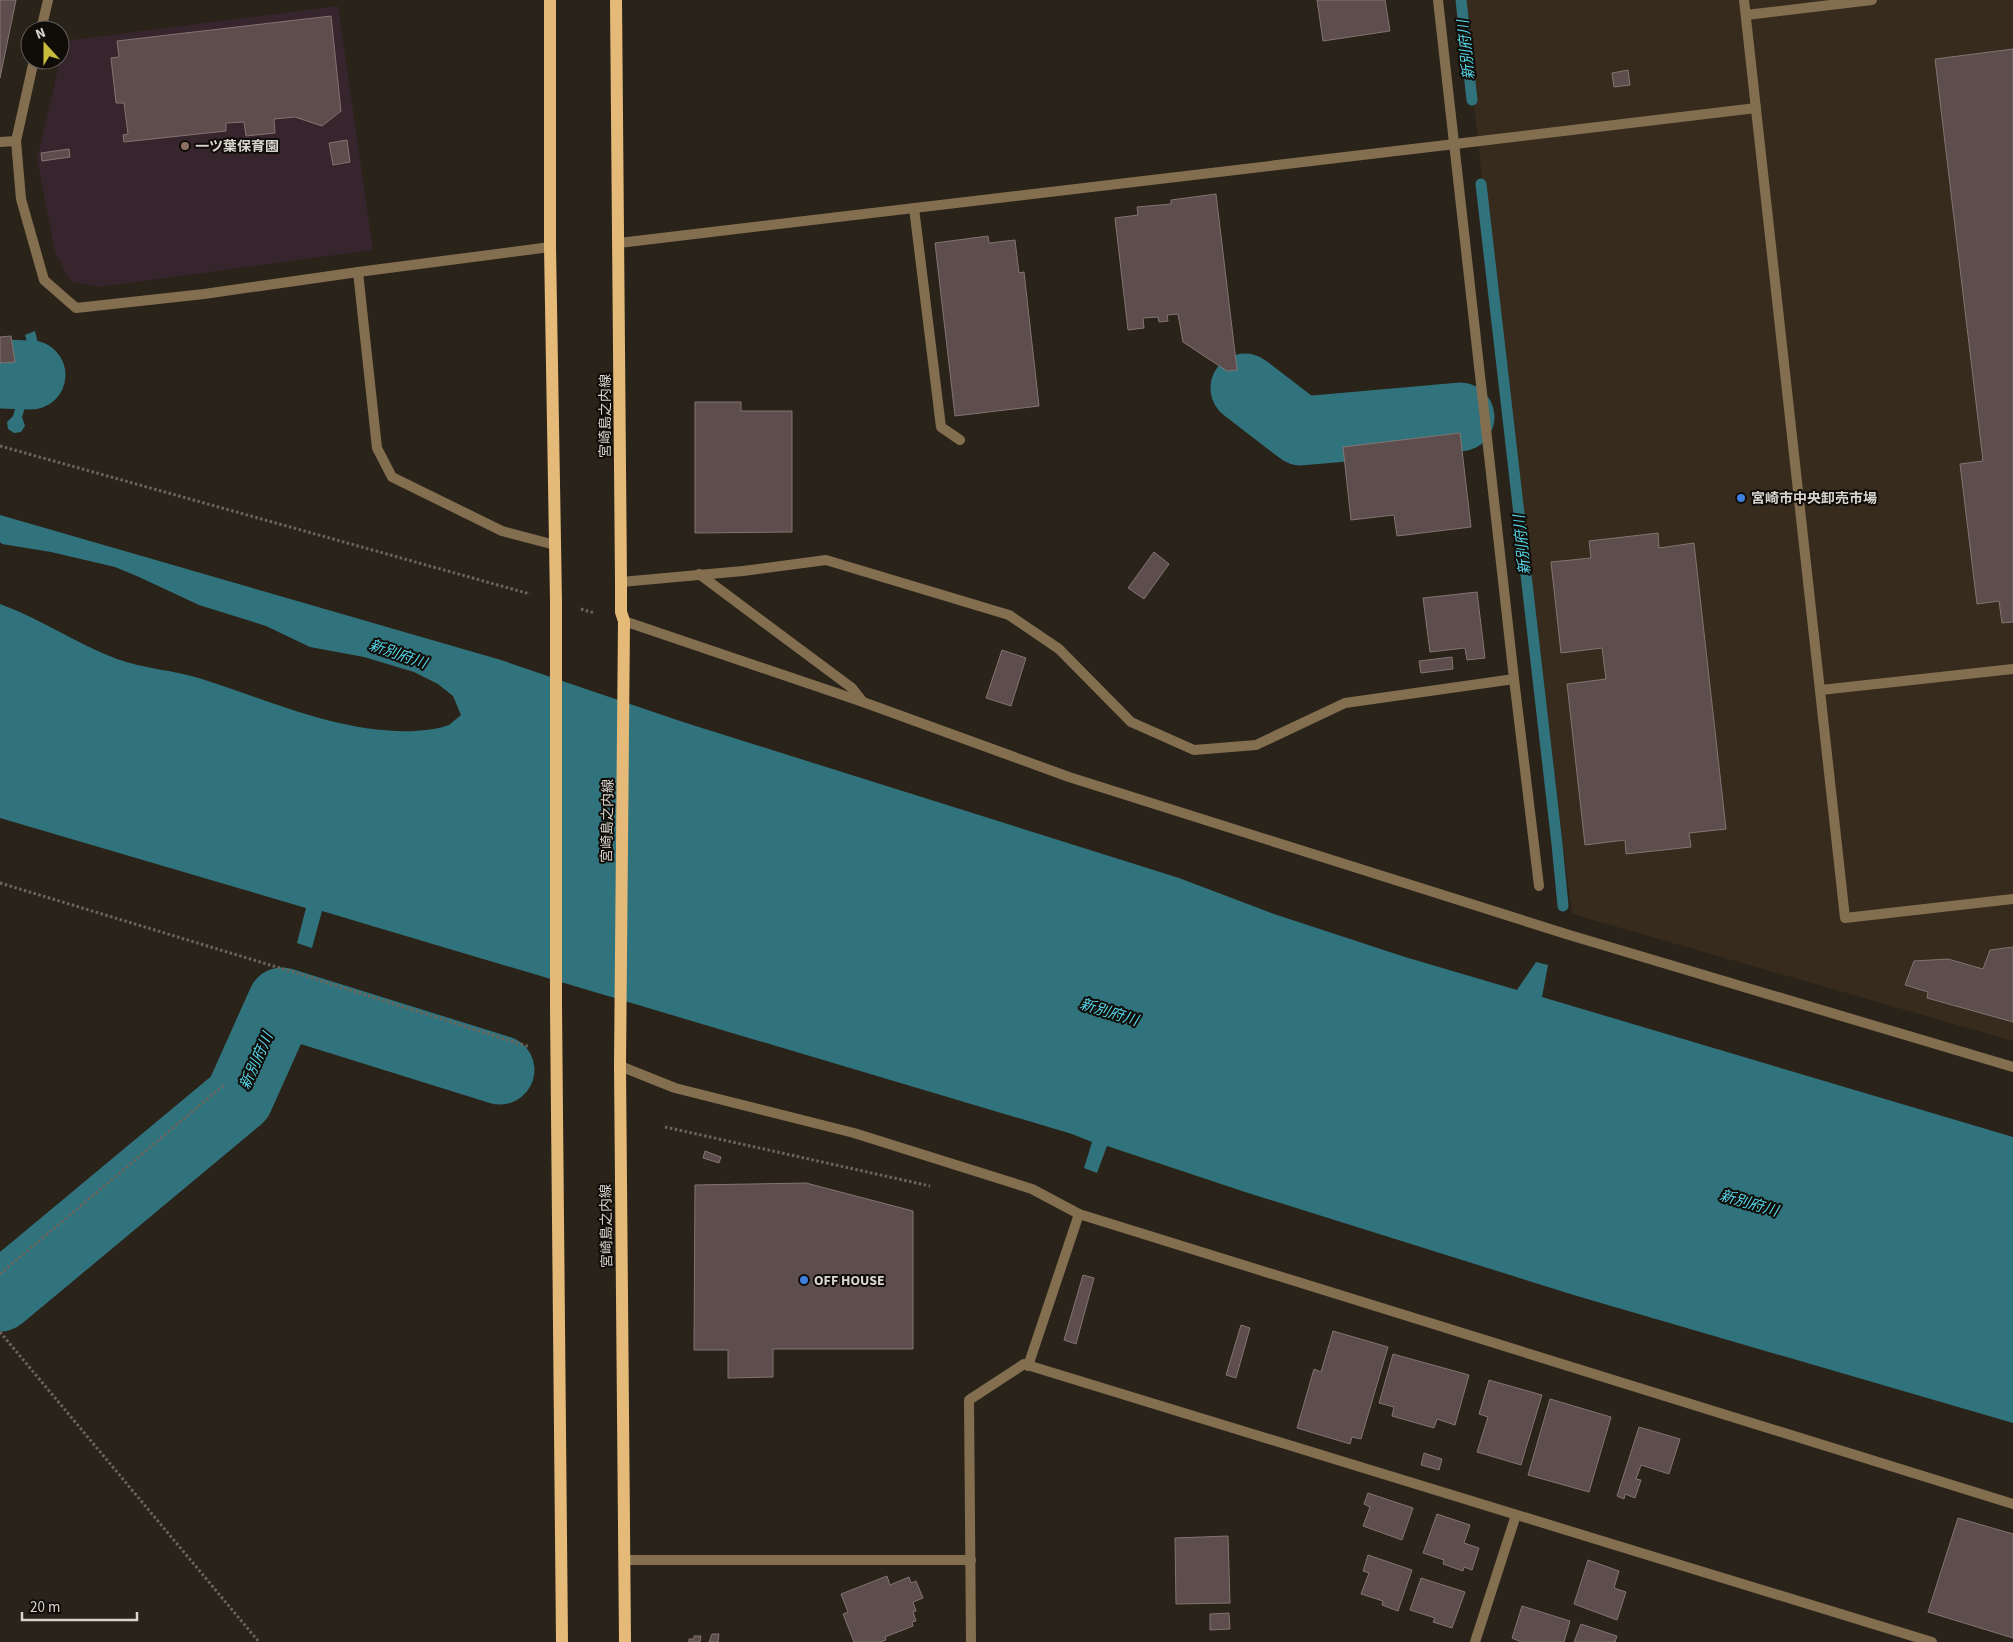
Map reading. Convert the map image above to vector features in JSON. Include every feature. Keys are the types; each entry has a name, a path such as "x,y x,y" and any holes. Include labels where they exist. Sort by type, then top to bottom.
{"main road":[{"path":"550,0 550,247 556,601 556,1007 562,1642"},
{"name":"宮崎島之内線","path":"616,0 621,612 624,621 620,1066 625,1642"}],"street":[{"path":"43,20 48,0"},
{"path":"1438,0 1539,886"},
{"path":"1744,0 1845,918 2013,900"},
{"path":"1746,15 1872,0"},
{"path":"32,70 16,141 21,199 44,280 76,308 204,294 550,247"},
{"path":"619,243 1756,108"},
{"path":"0,142 16,141"},
{"path":"914,208 941,427 960,440"},
{"path":"358,272 376,448 392,477 502,531 555,545"},
{"path":"621,582 826,560 1009,615 1060,649 1131,722 1194,750 1256,745 1345,703 1514,679"},
{"path":"700,574 852,688 863,702"},
{"path":"624,621 863,702 1079,780 1566,934 2013,1067"},
{"path":"1821,690 2013,669"},
{"path":"620,1066 675,1088 854,1134 1032,1189 1079,1214 2013,1504"},
{"path":"1028,1366 1079,1214"},
{"path":"971,1642 969,1400 1024,1364 1932,1642"},
{"path":"1475,1642 1516,1515"},
{"path":"624,1560 970,1560"}],"path":[{"path":"0,446 624,621"},
{"path":"0,883 294,972 557,1056"},
{"path":"0,1274 225,1084"},
{"path":"665,1127 935,1187"},
{"path":"0,1332 259,1642"}],"shaded area":[{"name":"宮崎市中央卸売市場","path":"1463,0 2013,0 2013,49 1935,59 1983,461 1960,464 1999,601 2002,623 2013,622 2013,947 1990,950 1983,969 1948,959 1914,961 1905,985 1928,992 1927,998 2013,1022 2013,1041 1572,914 1507,413","holes":["1657,533 1659,548 1694,543 1726,829 1689,833 1691,847 1626,853 1625,840 1585,845 1567,684 1606,679 1602,648 1552,562 1591,558 1589,541"]},
{"name":"一ツ葉保育園","path":"338,6 373,250 99,287 70,281 55,252 37,159 58,70 70,70 70,40","holes":["331,17 341,111 322,126 295,117 274,119 275,133 246,136 244,122 226,123 226,131 124,142 123,135 128,134 124,103 116,103 111,58 119,57 118,41","347,140 350,162 333,165 329,143"]}],"water":[{"path":"35,331 41,356 22,417 25,426 21,432 14,433 8,429 7,422 13,416 31,355 25,335"},
{"path":"0,515 501,660 683,722 1179,878 1274,914 1405,957 1517,990 1536,962 1548,965 1542,997 2013,1137 2013,1423 1577,1296 1245,1192 1107,1146 1097,1173 1084,1168 1092,1142 1072,1134 322,911 312,948 297,943 306,908 0,818 0,604 117,659 202,679 333,722 387,731 415,731 449,725 461,715 453,696 438,684 414,672 364,657 310,647 266,626 199,605 115,567 51,552 2,544 0,542"}],"building":[{"path":"0,0 16,0 0,78"},
{"path":"1317,0 1385,0 1390,31 1323,41"},
{"path":"331,16 341,111 322,126 295,117 274,119 275,133 246,136 244,122 226,123 226,131 124,142 123,135 128,134 124,103 116,103 111,58 119,57 117,41"},
{"path":"2013,49 2013,622 2002,623 1999,601 1977,604 1960,464 1983,461 1935,59"},
{"path":"1628,70 1630,85 1614,87 1612,73"},
{"path":"347,140 350,162 333,165 329,143"},
{"path":"69,149 70,157 42,161 41,153"},
{"path":"1216,194 1237,370 1227,371 1183,342 1178,314 1167,315 1168,321 1159,322 1158,317 1143,318 1144,328 1128,330 1115,218 1138,215 1137,207 1171,204 1171,200"},
{"path":"988,236 989,243 1015,240 1019,273 1024,272 1039,406 955,416 935,243"},
{"path":"11,336 15,362 0,363 0,337"},
{"path":"695,402 741,402 741,411 792,411 792,532 695,533"},
{"path":"1460,433 1471,527 1397,536 1394,515 1351,520 1343,447"},
{"path":"1658,533 1659,548 1694,543 1726,829 1689,833 1691,847 1626,854 1625,840 1585,845 1567,684 1606,679 1602,648 1561,653 1551,562 1591,558 1589,541"},
{"path":"1154,552 1169,564 1144,599 1128,588"},
{"path":"1477,592 1485,658 1467,660 1465,648 1430,652 1423,598"},
{"path":"1002,650 1026,658 1011,706 986,698"},
{"path":"1452,657 1453,669 1421,673 1419,661"},
{"path":"2013,947 2013,1022 1927,998 1928,992 1905,985 1914,961 1948,959 1983,969 1990,950"},
{"path":"705,1151 721,1157 719,1163 703,1158"},
{"name":"OFF HOUSE","path":"806,1183 913,1211 913,1349 773,1349 773,1377 728,1378 728,1350 694,1350 695,1185"},
{"path":"1083,1275 1094,1278 1076,1344 1064,1340"},
{"path":"1241,1325 1250,1328 1236,1378 1226,1375"},
{"path":"1333,1331 1388,1347 1361,1439 1352,1437 1350,1444 1297,1428 1314,1369 1321,1372"},
{"path":"1393,1354 1469,1375 1455,1425 1437,1419 1434,1428 1392,1416 1394,1407 1379,1403"},
{"path":"1489,1380 1542,1395 1521,1465 1477,1452 1488,1417 1479,1414"},
{"path":"1550,1399 1611,1417 1589,1492 1528,1475"},
{"path":"1639,1427 1680,1439 1669,1474 1641,1465 1636,1479 1641,1480 1635,1498 1625,1494 1624,1499 1617,1496"},
{"path":"1424,1453 1442,1459 1439,1470 1421,1465"},
{"path":"1368,1493 1413,1508 1402,1540 1363,1526 1370,1507 1364,1504"},
{"path":"1437,1514 1470,1525 1464,1543 1479,1548 1472,1570 1464,1567 1463,1571 1443,1564 1444,1560 1423,1553"},
{"path":"1958,1518 2013,1534 2013,1638 1928,1612"},
{"path":"1228,1536 1230,1603 1176,1604 1175,1538"},
{"path":"1368,1555 1412,1570 1398,1611 1382,1605 1383,1601 1361,1594 1369,1573 1363,1571"},
{"path":"1588,1560 1619,1571 1614,1588 1626,1592 1617,1620 1574,1604"},
{"path":"887,1576 890,1585 909,1577 911,1583 916,1581 923,1598 913,1602 916,1611 913,1612 916,1621 912,1622 913,1626 885,1637 886,1640 880,1642 854,1642 843,1614 848,1612 841,1594"},
{"path":"1421,1578 1465,1592 1452,1628 1433,1622 1435,1618 1410,1610"},
{"path":"1522,1606 1570,1621 1564,1642 1521,1642 1512,1638"},
{"path":"1229,1613 1230,1629 1210,1630 1210,1614"},
{"path":"1581,1624 1617,1636 1615,1642 1574,1642"},
{"path":"712,1634 719,1634 718,1642 709,1642"},
{"path":"694,1636 701,1636 700,1642 689,1642 689,1639 694,1639"}],"waterway":[{"name":"新別府川","path":"1461,0 1472,100"},
{"name":"新別府川","path":"1481,184 1563,906"},
{"name":"新別府川","path":"0,374 31,375"},
{"name":"新別府川","path":"1245,388 1301,431 1460,417"},
{"name":"新別府川","path":"0,1297 239,1098 282,1002 500,1070"}],"place":[{"name":"一ツ葉保育園","path":"185,146"},
{"name":"宮崎市中央卸売市場","path":"1741,498"},
{"name":"OFF HOUSE","path":"804,1280"}]}
